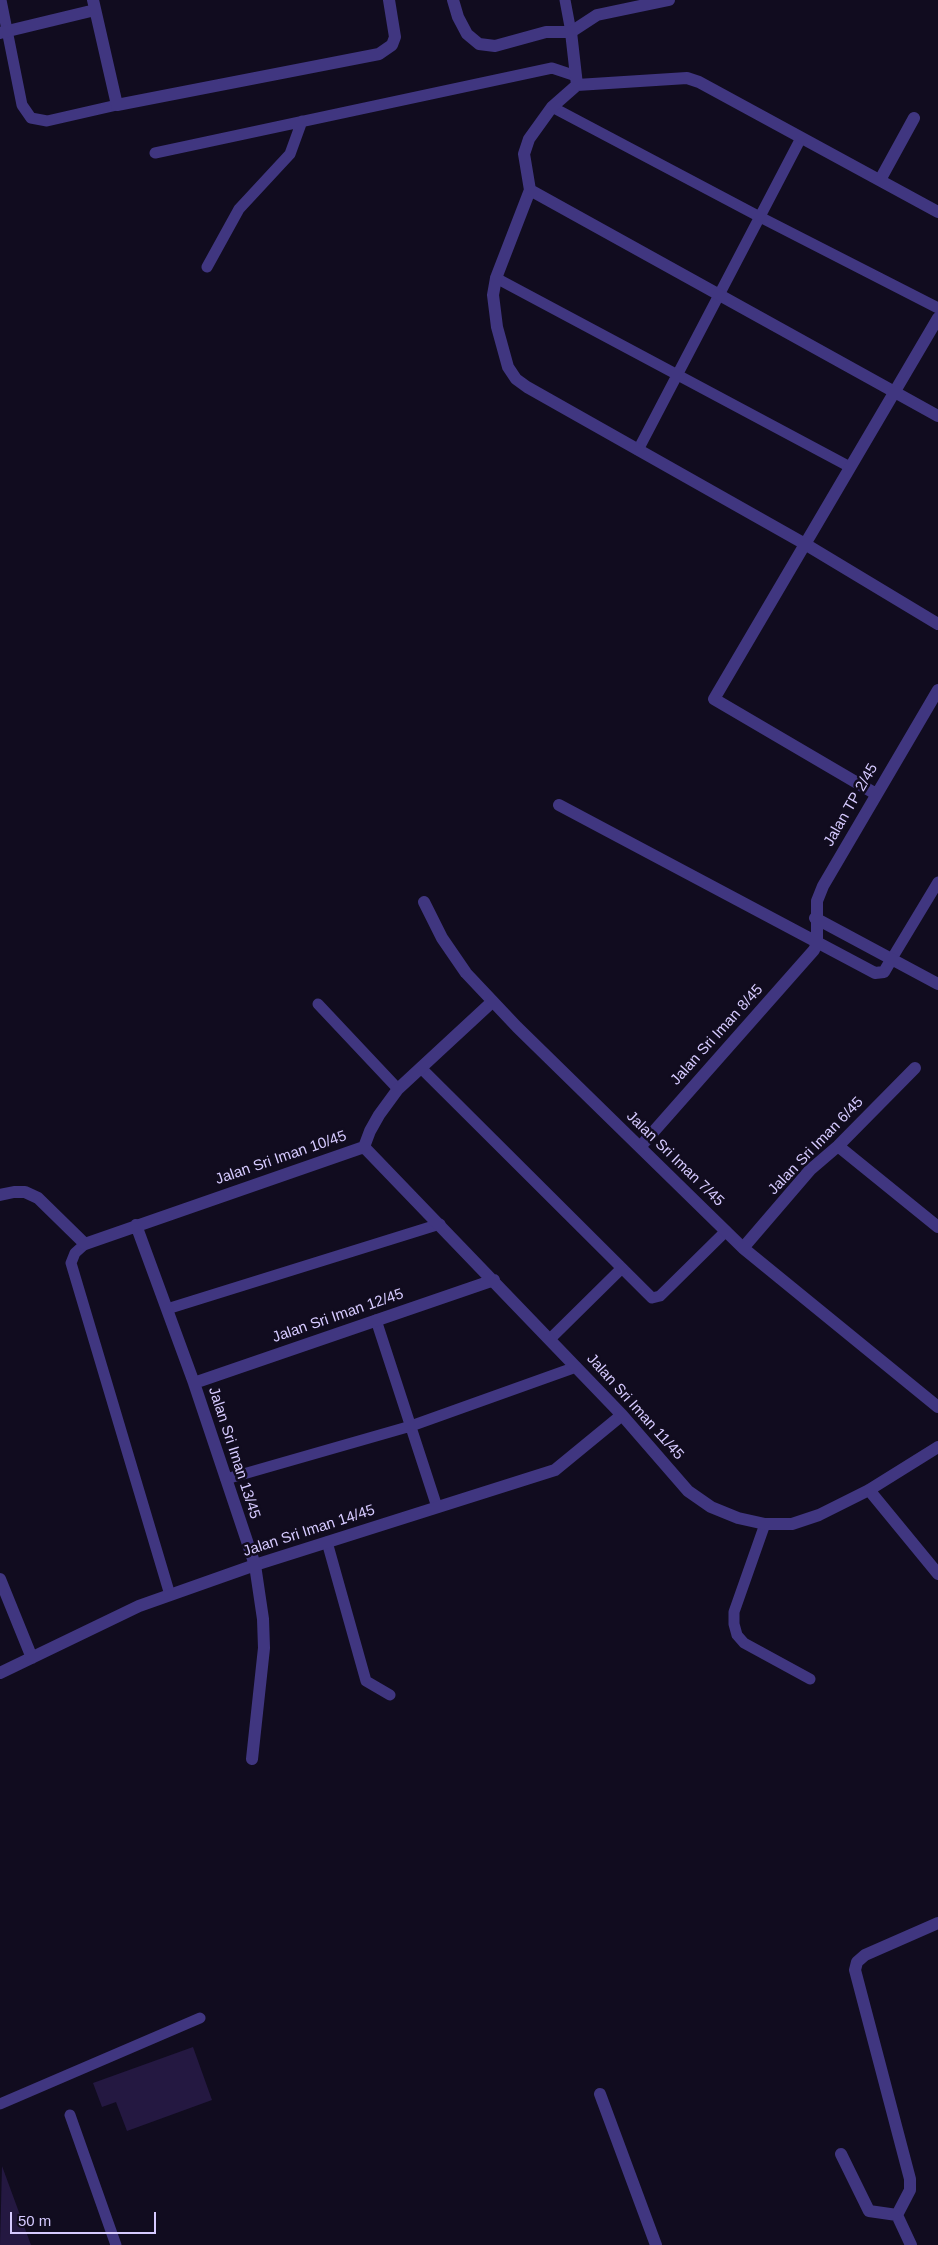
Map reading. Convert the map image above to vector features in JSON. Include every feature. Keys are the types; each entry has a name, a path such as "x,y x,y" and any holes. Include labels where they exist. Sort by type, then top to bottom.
{"street":[{"path":"4,32 94,5 117,105 379,54 392,45 395,37 389,0"},
{"path":"453,0 458,17 467,34 479,44 495,46 546,32 571,32 597,15 669,0"},
{"path":"571,32 577,80"},
{"path":"938,212 699,82 675,77 577,80 552,107 526,146 524,161 530,190 496,278 493,295 496,327 508,368 516,379 527,388 805,544 938,624"},
{"path":"880,180 914,118"},
{"path":"530,190 938,416"},
{"path":"876,794 714,698 938,318"},
{"name":"Jalan TP 2/45","path":"817,944 815,918 817,901 823,886 938,690"},
{"path":"559,805 817,944 875,973 884,972 890,960"},
{"name":"Jalan Sri Iman 7/45","path":"424,902 442,938 466,973 492,1002 743,1248 938,1407"},
{"path":"815,918 890,960 938,984"},
{"name":"Jalan Sri Iman 8/45","path":"640,1147 810,956 817,944"},
{"name":"Jalan Sri Iman 10/45","path":"85,1244 364,1147 379,1115 398,1089 492,1002"},
{"name":"Jalan Sri Iman 6/45","path":"743,1248 810,1170 838,1146 915,1068"},
{"path":"838,1146 938,1227"},
{"name":"Jalan Sri Iman 11/45","path":"364,1147 622,1415 688,1491 711,1507 738,1518 764,1524 792,1524 819,1515 869,1490 938,1447"},
{"path":"0,1195 25,1192 38,1198 85,1244"},
{"name":"Jalan Sri Iman 13/45","path":"136,1225 194,1383 254,1565 264,1619 264,1648 252,1759"},
{"name":"Jalan Sri Iman 12/45","path":"194,1383 494,1280"},
{"name":"Jalan Sri Iman 14/45","path":"0,1673 139,1606 254,1565 554,1470 622,1415"},
{"path":"869,1490 938,1574"},
{"path":"0,1578 32,1658"},
{"path":"897,2215 910,2190 910,2179 855,1970 857,1962 865,1955 938,1923"},
{"path":"600,2094 656,2245"},
{"path":"841,2154 869,2211 897,2215"},
{"path":"897,2215 911,2245"}],"lane":[{"path":"1,0 4,32 22,105 32,118 47,121 117,105"},
{"path":"565,0 571,32"},
{"path":"155,153 552,68 577,80"},
{"path":"552,107 938,308"},
{"path":"207,267 240,209 290,154 302,121"},
{"path":"638,450 801,138"},
{"path":"496,278 850,467"},
{"path":"890,960 938,882"},
{"path":"318,1004 398,1089"},
{"path":"421,1068 648,1296 656,1298 726,1231"},
{"path":"167,1309 440,1224"},
{"path":"85,1244 75,1253 71,1263 170,1595"},
{"path":"550,1339 621,1269"},
{"path":"376,1320 437,1507"},
{"path":"226,1479 410,1426 576,1367"},
{"path":"764,1524 734,1612 734,1624 737,1635 744,1643 810,1679"},
{"path":"327,1542 366,1681 390,1695"},
{"path":"0,2104 200,2018"},
{"path":"70,2115 116,2245"}],"building":[{"path":"193,2047 212,2100 127,2131 116,2102 102,2107 93,2083"},
{"path":"2,2166 31,2245 0,2245"}]}
